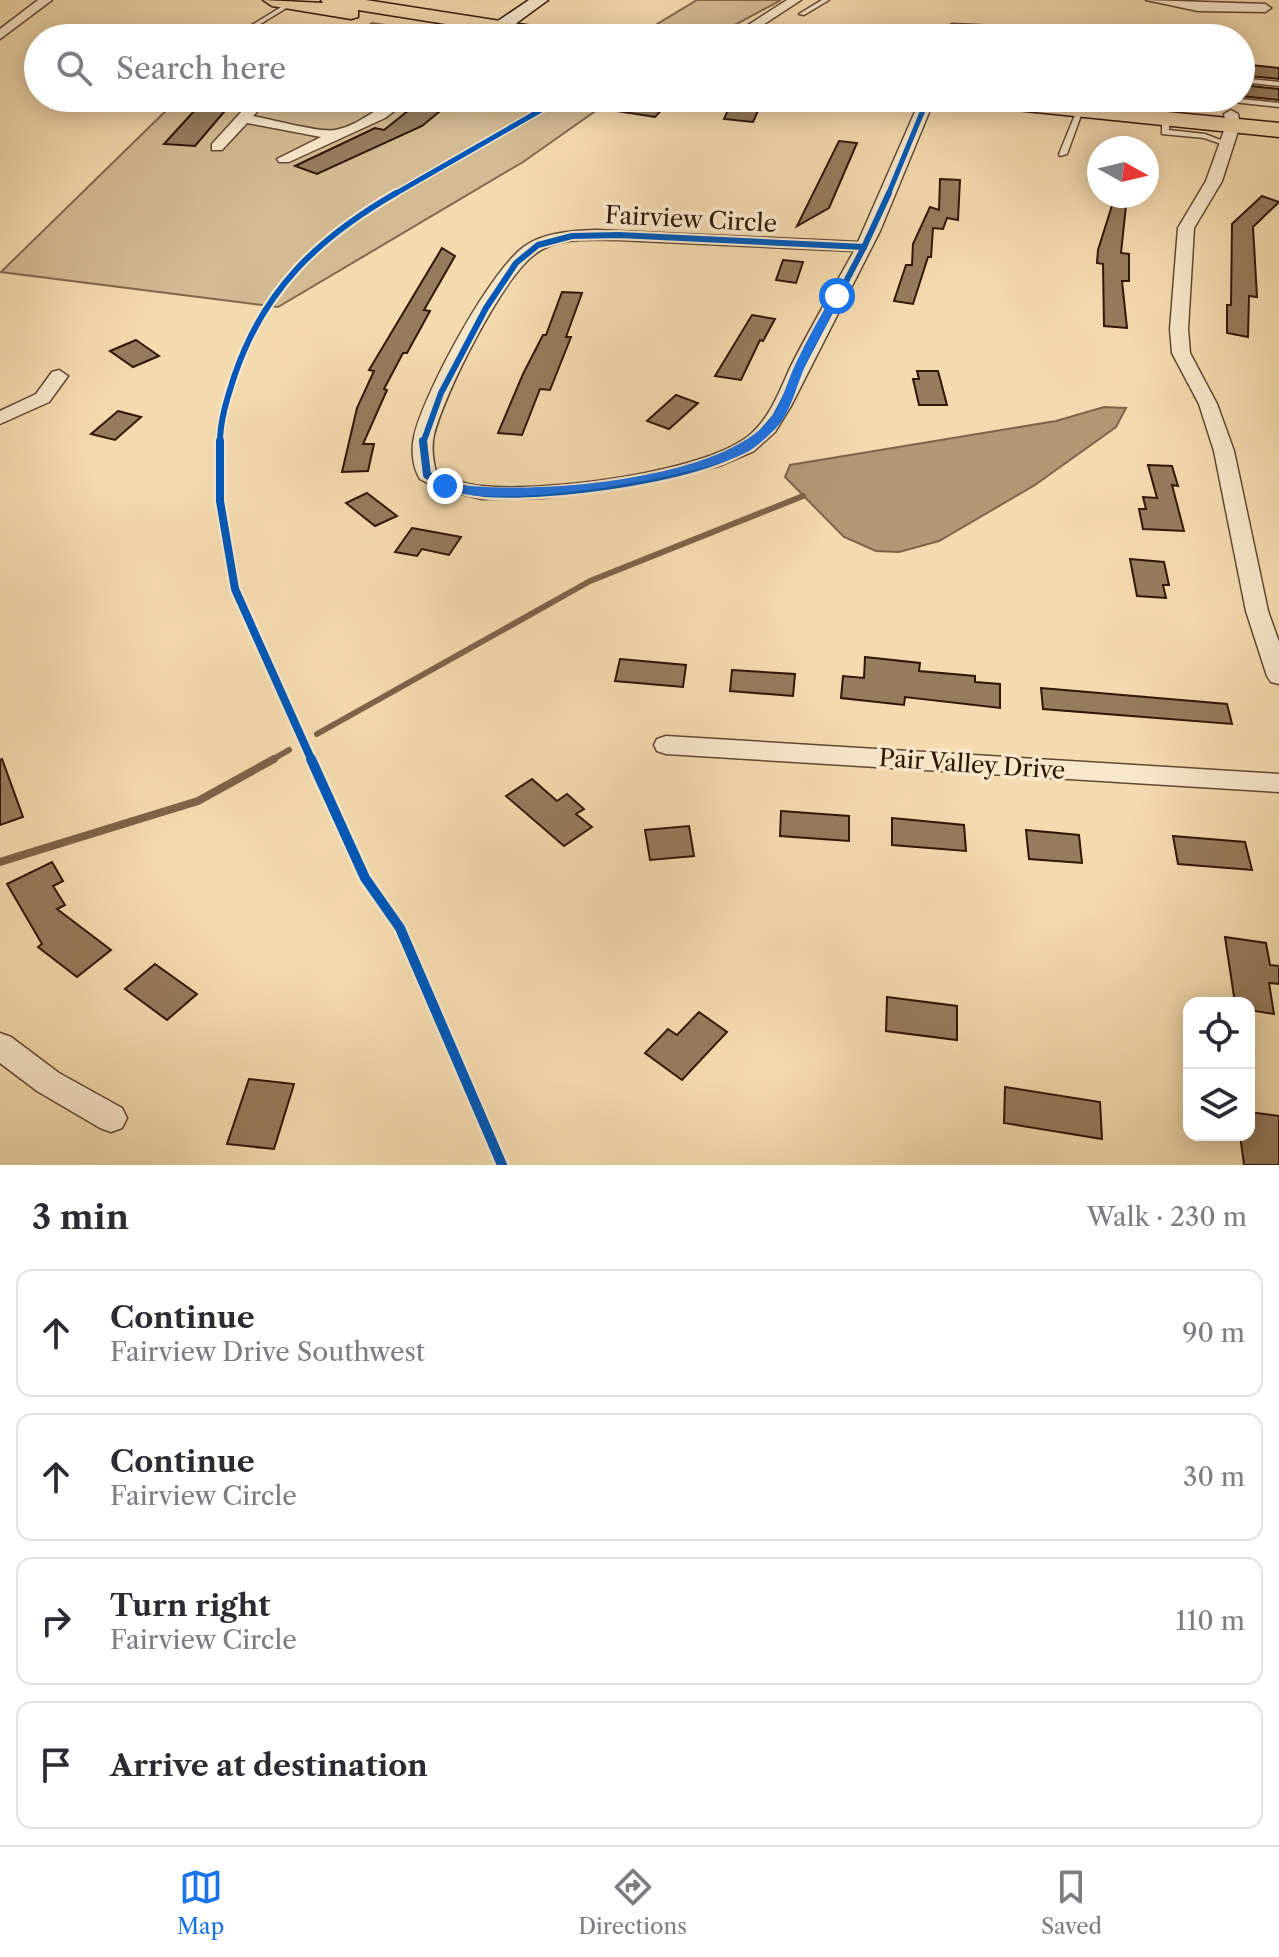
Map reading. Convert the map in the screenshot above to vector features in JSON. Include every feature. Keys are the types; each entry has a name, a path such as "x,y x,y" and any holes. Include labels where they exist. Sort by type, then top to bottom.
{"main road":[{"path":"330,0 447,24"},
{"path":"282,2 429,24"},
{"path":"1123,112 1166,119 1279,120"},
{"path":"1178,112 1279,130"}],"street":[{"path":"0,35 46,0"},
{"path":"509,24 540,0"},
{"path":"756,24 795,0"},
{"path":"1152,0 1198,7 1265,8"},
{"path":"217,147 247,112"},
{"path":"284,159 384,112"},
{"name":"Fairview Circle","path":"864,247 619,235 572,237 529,249 508,273 466,344 426,430 422,456 427,475 445,486 478,492 560,490 646,478 745,448 775,423 802,362 864,247 922,112"},
{"path":"241,118 336,135"},
{"path":"1231,121 1214,181 1186,228 1179,329 1181,353 1208,404 1224,451 1268,610 1279,676"},
{"path":"0,418 44,398 56,386 59,376"},
{"name":"Pair Valley Drive","path":"666,745 1279,783"},
{"path":"0,1046 48,1082 111,1118"}],"lane":[{"path":"802,14 826,0"},
{"path":"256,24 282,2"},
{"path":"1255,81 1279,84"},
{"path":"1231,121 1279,105"},
{"path":"1063,154 1072,112"}],"shaded area":[{"path":"697,0 781,0 737,24 657,24"},
{"path":"165,112 594,112 523,162 278,307 1,272"},
{"path":"1104,407 1126,408 1116,427 1035,485 939,541 899,552 876,551 844,537 785,477 790,465 1056,421"}],"building":[{"path":"1255,65 1279,68 1279,79 1255,76"},
{"path":"1255,86 1279,89 1279,100 1255,97"},
{"path":"193,112 224,112 195,146 164,144"},
{"path":"406,112 439,112 422,126 317,174 295,166 375,128 384,130"},
{"path":"623,112 660,112 655,117"},
{"path":"727,112 758,112 753,122 724,119"},
{"path":"839,141 857,143 829,208 797,226"},
{"path":"940,179 960,180 958,220 947,218 943,229 933,228 931,257 928,257 913,304 894,301 906,265 912,265 913,244 930,207 939,210"},
{"path":"1262,196 1279,202 1253,227 1257,297 1249,296 1248,337 1227,333 1227,305 1231,305 1232,224"},
{"path":"1111,208 1126,208 1121,253 1129,254 1129,281 1122,281 1127,328 1104,326 1103,264 1097,263"},
{"path":"442,248 455,256 424,310 430,311 384,389 387,390 363,444 374,444 368,471 342,472 357,408 374,371 369,370"},
{"path":"783,260 803,262 796,283 776,280"},
{"path":"562,292 582,293 566,337 571,337 550,390 540,389 522,435 498,433 523,374 543,335 546,335"},
{"path":"752,315 775,319 763,341 760,340 741,380 715,376"},
{"path":"136,340 159,356 133,367 110,351"},
{"path":"917,371 938,371 947,405 919,405 913,379 919,379"},
{"path":"676,395 698,403 669,429 647,421"},
{"path":"118,411 141,417 115,440 91,434"},
{"path":"1148,465 1172,466 1178,486 1172,485 1184,531 1143,529 1139,509 1146,509 1143,497 1157,498"},
{"path":"367,493 397,516 375,526 346,503"},
{"path":"412,528 461,537 449,555 422,549 417,556 395,552"},
{"path":"1130,559 1164,562 1169,585 1163,585 1166,598 1137,596"},
{"path":"865,657 920,663 919,671 975,676 975,682 1000,684 1000,708 905,697 904,705 841,698 843,676 864,678"},
{"path":"620,659 686,665 683,687 615,681"},
{"path":"732,670 795,674 793,696 730,691"},
{"path":"1041,688 1227,704 1232,724 1043,709"},
{"path":"0,760 23,817 0,825"},
{"path":"532,779 557,801 567,794 584,809 576,814 592,827 564,846 506,796"},
{"path":"781,811 849,816 849,841 780,836"},
{"path":"892,818 964,825 966,851 892,845"},
{"path":"689,826 694,856 650,860 645,830"},
{"path":"1026,830 1079,835 1082,863 1029,859"},
{"path":"1173,836 1245,842 1252,870 1178,864"},
{"path":"52,862 63,881 53,886 65,905 57,909 111,950 77,977 38,947 42,944 7,884"},
{"path":"1225,937 1266,943 1270,965 1279,966 1279,984 1269,983 1274,1014 1255,1011 1255,997 1234,997"},
{"path":"155,964 197,994 167,1020 125,989"},
{"path":"887,997 957,1006 957,1040 886,1031"},
{"path":"699,1012 727,1032 682,1080 645,1053 668,1029 677,1035"},
{"path":"249,1079 294,1084 274,1149 227,1144"},
{"path":"1005,1087 1100,1102 1102,1139 1004,1123"},
{"path":"1255,1113 1279,1116 1279,1165 1244,1165 1241,1141 1255,1141"}],"waterway":[{"path":"317,734 590,581 803,496"},
{"path":"270,761 289,750"},
{"path":"0,862 198,801 274,759"}],"cycle path":[{"path":"502,1165 400,928 365,878 235,589 220,501 220,435 225,405 244,348 273,298 322,242 353,218 538,112"},
{"path":"864,247 922,112"},
{"path":"619,235 864,247 805,356 782,406 758,438 732,455 667,473 543,492 482,493 444,484 427,475 424,438 441,393 502,283 516,263 538,245 572,236 619,235"}],"route":[{"path":"445,486 478,492 560,490 646,478 745,448 775,423 802,362 837,296"}]}
